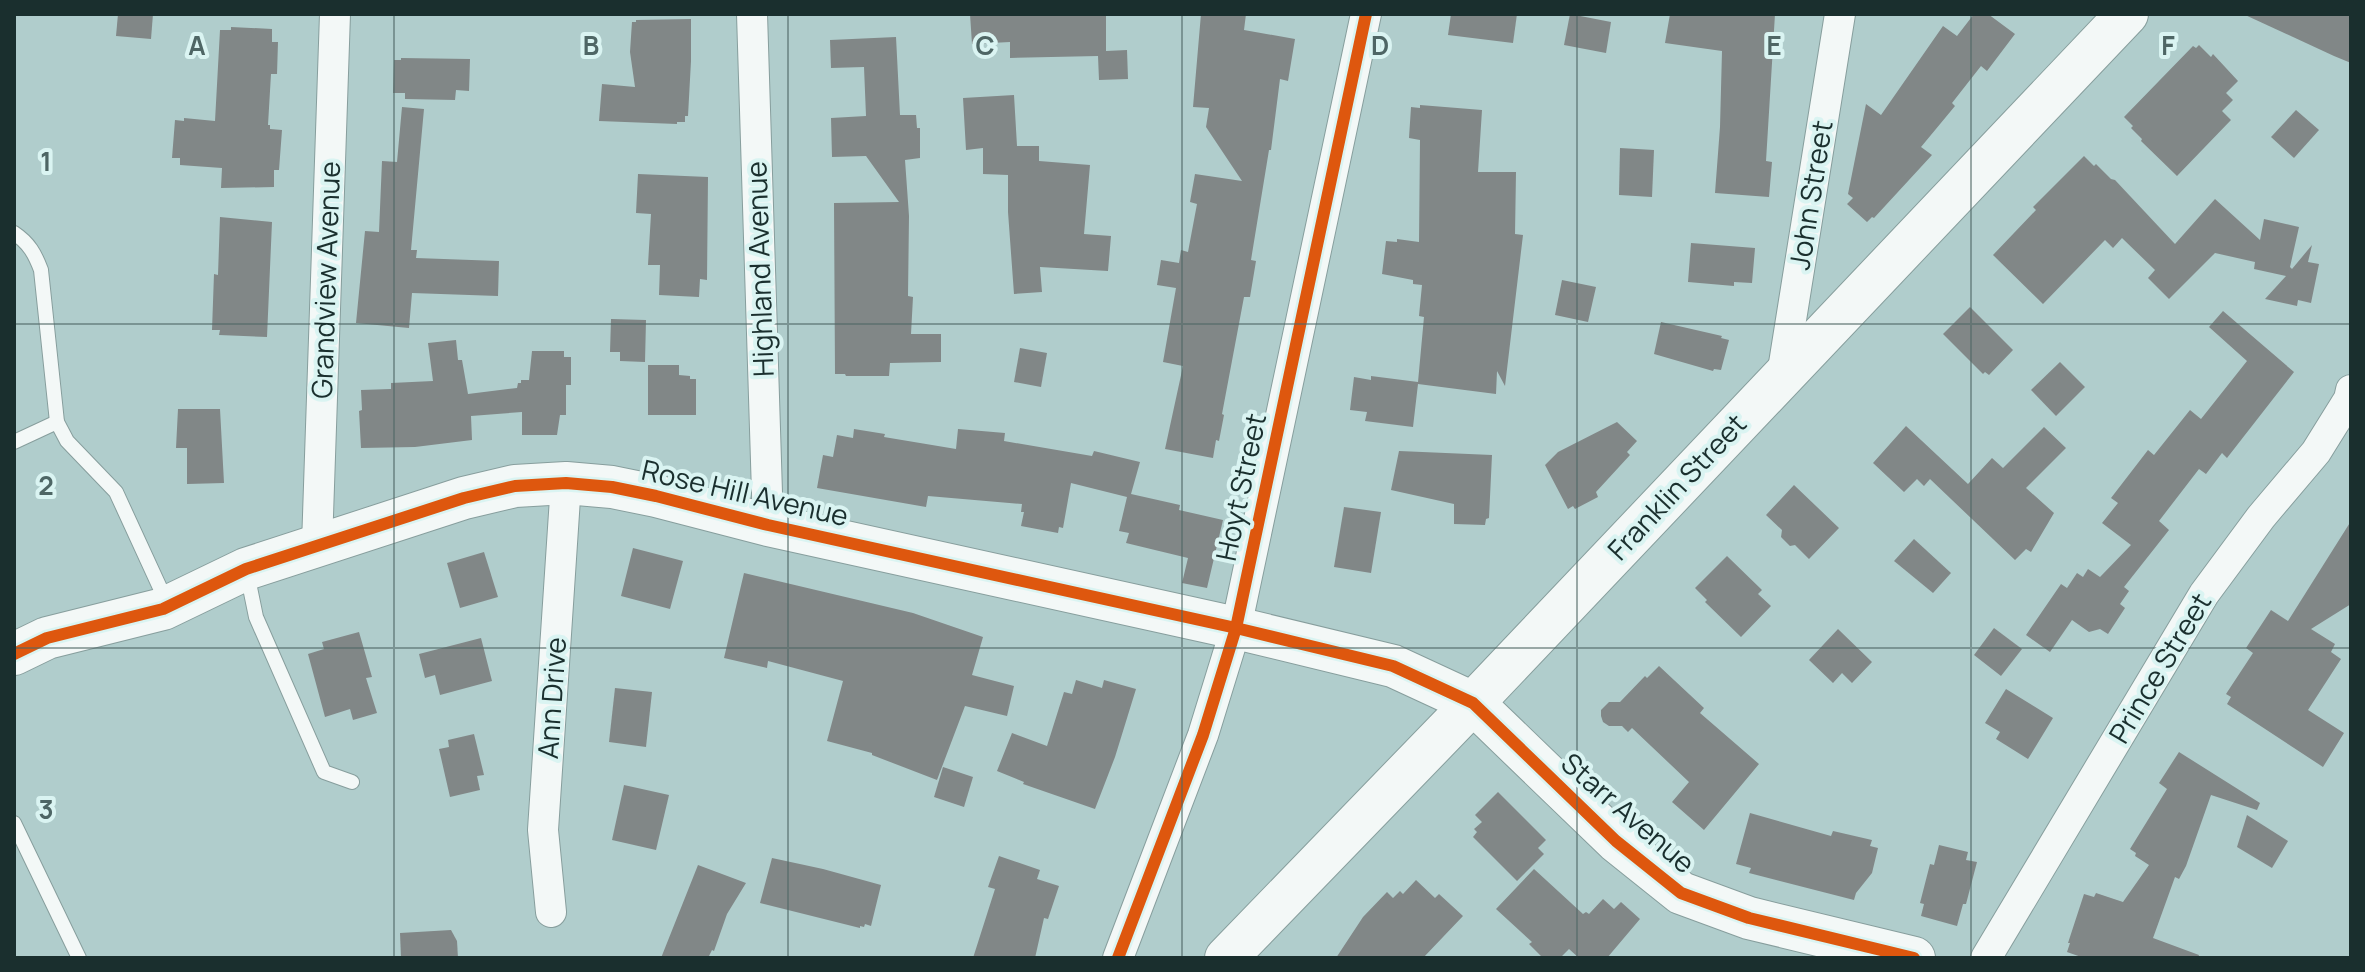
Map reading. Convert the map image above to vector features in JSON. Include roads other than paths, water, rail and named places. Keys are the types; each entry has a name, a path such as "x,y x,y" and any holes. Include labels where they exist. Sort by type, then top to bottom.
{"street":[{"name":"Grandview Avenue","path":"317,545 335,14"},
{"name":"Highland Avenue","path":"752,14 768,525"},
{"name":"Hoyt Street","path":"1118,958 1203,735 1236,628 1366,14"},
{"name":"John Street","path":"1782,376 1840,14"},
{"name":"Franklin Street","path":"1226,958 1473,703 2127,14"},
{"name":"Prince Street","path":"1986,958 2204,594 2261,517 2316,452 2349,399 2351,390"},
{"name":"Rose Hill Avenue","path":"14,654 47,638 168,607 246,569 464,498 515,486 566,483 612,487 656,496 768,525 1236,628 1393,666 1473,703"},
{"name":"Ann Drive","path":"551,912 543,830 566,483"},
{"name":"Starr Avenue","path":"1473,703 1616,841 1681,893 1749,918 1914,958"}],"lane":[{"path":"14,233 35,253 41,270 57,422 67,441 116,492 168,607"},
{"path":"14,442 57,422"},
{"path":"246,569 256,617 324,772 352,782"},
{"path":"14,823 79,958"}]}
